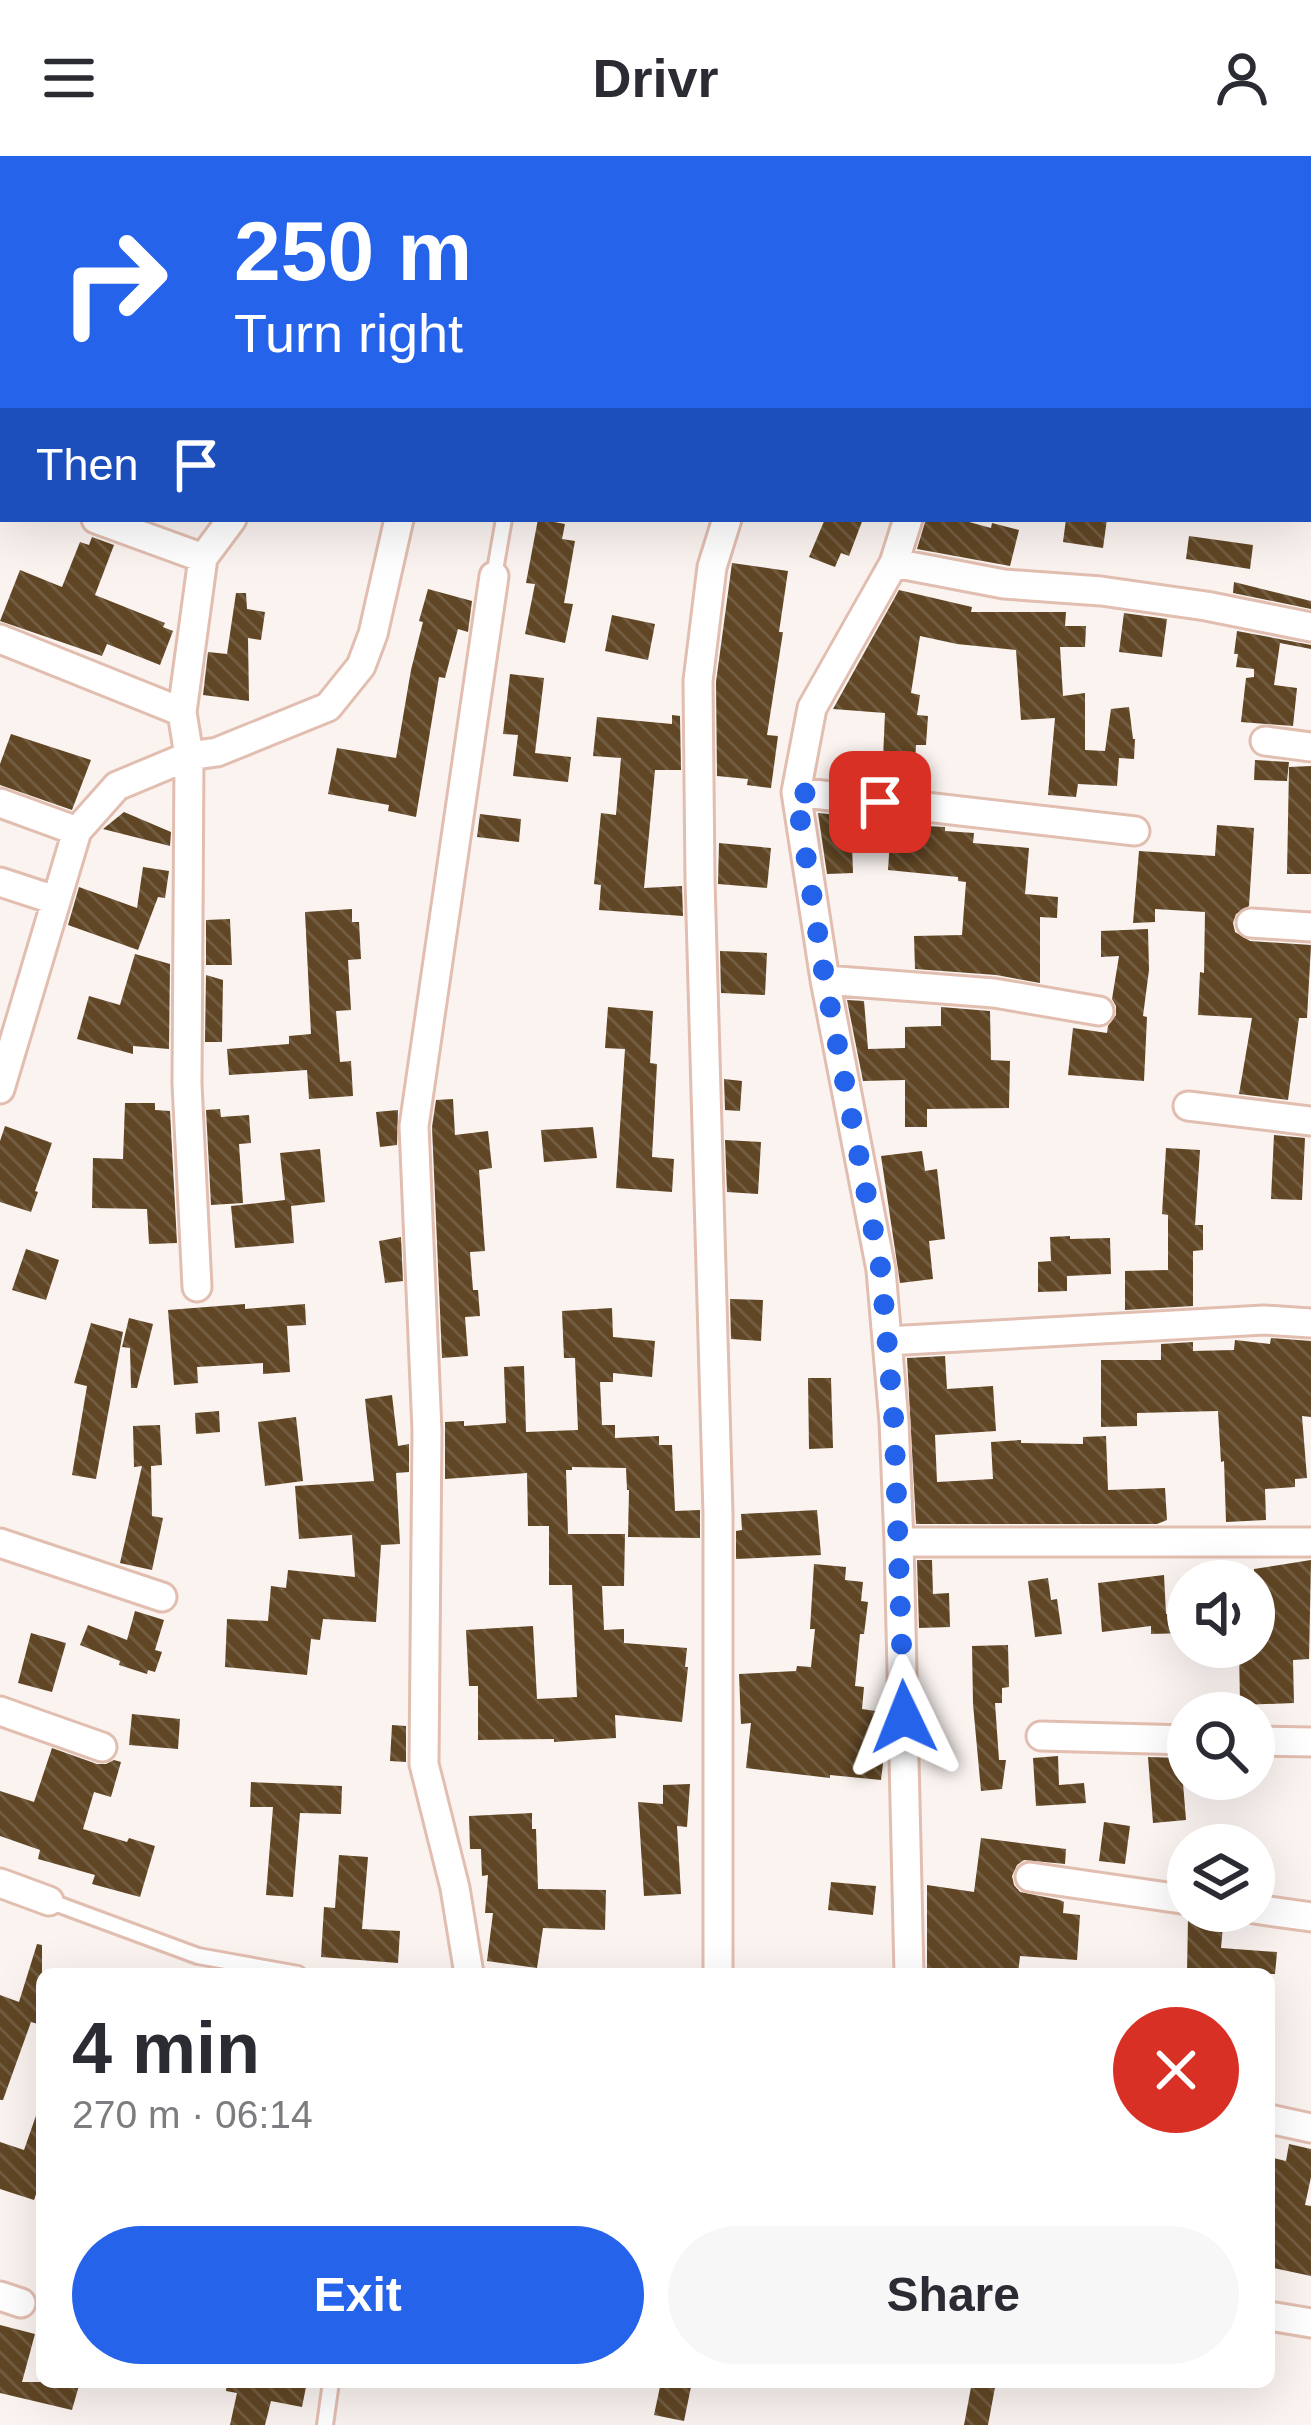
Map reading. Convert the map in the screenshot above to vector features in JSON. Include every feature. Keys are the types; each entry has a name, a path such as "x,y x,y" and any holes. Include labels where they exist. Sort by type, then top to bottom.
{"street":[{"path":"104,522 202,559"},
{"path":"197,1287 187,1084 189,756 182,712 202,559 230,522"},
{"path":"0,1089 6,1049 77,832 117,785 189,756 217,752 328,707 361,666 398,522"},
{"path":"718,1968 718,1514 698,681 712,567 727,522"},
{"path":"907,522 894,563 812,708 796,792 825,980 881,1270 899,1543 909,1968"},
{"path":"894,563 1004,584 1102,591 1206,606 1311,627"},
{"path":"468,1968 455,1888 424,1764 427,1431 414,1126 494,576"},
{"path":"0,639 182,712"},
{"path":"1265,741 1311,747"},
{"path":"796,792 1135,831"},
{"path":"0,803 77,832"},
{"path":"0,881 55,900"},
{"path":"1251,922 1311,927"},
{"path":"825,980 994,993 1099,1011"},
{"path":"1188,1106 1311,1121"},
{"path":"887,1341 1264,1320 1311,1323"},
{"path":"899,1543 1311,1542"},
{"path":"0,1543 162,1597"},
{"path":"0,1711 102,1747"},
{"path":"1041,1736 1167,1739"},
{"path":"1275,1741 1311,1742"},
{"path":"1030,1877 1167,1897"},
{"path":"0,1883 49,1900"},
{"path":"1275,1912 1311,1917"},
{"path":"1275,2120 1311,2128"},
{"path":"1275,2317 1311,2323"}],"lane":[{"path":"494,576 503,522"},
{"path":"49,1900 197,1956 264,1968"},
{"path":"325,2425 330,2388"}],"building":[{"path":"537,522 565,524 562,539 575,541 564,603 573,604 565,643 525,634 535,584 526,583"},
{"path":"824,522 862,522 849,556 841,553 835,567 809,557"},
{"path":"925,522 969,522 991,528 992,523 1019,530 1010,566 917,549"},
{"path":"1066,522 1107,522 1103,548 1063,542"},
{"path":"1189,536 1253,545 1250,569 1186,559"},
{"path":"92,537 114,545 95,595 165,623 163,627 173,631 160,665 107,644 102,656 0,621 20,570 62,587 80,542 89,545"},
{"path":"732,563 788,571 767,735 778,736 771,788 747,785 748,779 717,776 716,682"},
{"path":"1234,582 1311,601 1311,609 1233,593"},
{"path":"428,589 472,601 468,632 458,629 445,678 439,677 416,817 388,811 389,805 328,794 337,748 396,758"},
{"path":"899,590 972,607 971,612 1066,612 1065,626 1086,626 1085,647 1060,647 1063,696 1085,693 1085,750 1105,751 1111,709 1129,707 1134,759 1119,758 1117,786 1078,784 1076,797 1048,795 1055,718 1021,720 1016,650 920,636 911,693 920,695 917,715 928,716 926,745 916,745 914,783 882,781 885,713 833,709"},
{"path":"236,593 246,593 247,609 265,612 261,640 248,638 249,701 203,695 208,652 227,654"},
{"path":"1124,613 1167,619 1162,657 1119,652"},
{"path":"612,615 655,624 648,660 605,651"},
{"path":"1237,631 1311,645 1311,649 1280,643 1274,685 1297,688 1293,726 1241,722 1246,678 1254,677 1254,669 1236,667"},
{"path":"510,674 544,678 535,753 571,757 568,782 513,776 518,735 503,734"},
{"path":"672,715 680,716 681,770 655,770 644,888 682,886 683,916 599,910 601,885 594,884 601,813 616,815 621,758 593,756 597,717 672,724"},
{"path":"11,734 91,760 72,810 0,785 0,764"},
{"path":"1255,760 1289,762 1287,781 1254,780"},
{"path":"1311,766 1311,874 1287,874 1289,767"},
{"path":"124,812 171,832 170,846 103,829"},
{"path":"818,813 851,816 853,873 827,874"},
{"path":"480,814 521,819 519,842 477,837"},
{"path":"891,824 945,827 945,831 974,833 973,843 1029,848 1025,894 1058,897 1057,918 1040,917 1040,983 915,969 914,936 962,935 966,882 958,877 888,870"},
{"path":"1217,825 1254,828 1249,906 1236,914 1235,932 1250,941 1311,945 1307,1018 1299,1018 1288,1100 1239,1094 1252,1018 1198,1015 1205,912 1155,909 1155,922 1133,923 1139,851 1215,856"},
{"path":"719,843 771,848 767,888 718,884"},
{"path":"143,867 169,871 165,898 158,897 138,950 68,925 79,887 137,908"},
{"path":"352,909 352,922 359,922 361,959 348,960 351,1010 336,1011 340,1062 351,1061 353,1096 309,1099 307,1070 229,1075 227,1049 289,1044 289,1036 311,1034 305,912"},
{"path":"230,919 232,965 206,965 206,920"},
{"path":"1148,929 1144,1081 1068,1075 1073,1028 1107,1033 1116,1015 1112,999 1119,956 1101,957 1101,931"},
{"path":"720,951 767,953 765,995 721,993"},
{"path":"135,954 170,964 169,1049 133,1046 133,1054 77,1039 89,996 120,1005"},
{"path":"206,975 223,980 222,1042 205,1042"},
{"path":"847,1000 864,1001 868,1049 905,1048 905,1027 941,1026 941,1007 990,1011 991,1060 1010,1061 1009,1108 927,1109 927,1127 905,1127 905,1080 863,1081"},
{"path":"608,1007 653,1011 650,1063 657,1064 652,1157 674,1159 672,1192 616,1188 625,1049 605,1048"},
{"path":"724,1079 742,1081 740,1111 725,1110"},
{"path":"453,1099 455,1135 488,1131 492,1168 479,1170 485,1251 470,1252 480,1316 465,1317 468,1356 442,1358 432,1127 436,1100"},
{"path":"125,1103 155,1103 155,1110 170,1111 177,1243 149,1244 147,1209 92,1208 93,1158 123,1159"},
{"path":"220,1109 221,1117 249,1115 251,1143 239,1144 243,1203 211,1205 206,1110"},
{"path":"398,1110 397,1145 380,1147 376,1112"},
{"path":"5,1126 52,1143 31,1212 0,1202 0,1141"},
{"path":"593,1127 597,1158 544,1162 541,1130"},
{"path":"1274,1135 1305,1138 1302,1200 1271,1199"},
{"path":"725,1140 761,1142 758,1194 727,1192"},
{"path":"1166,1148 1200,1150 1195,1225 1203,1225 1203,1250 1193,1251 1193,1306 1125,1310 1125,1271 1168,1270 1168,1215 1162,1214"},
{"path":"320,1149 325,1202 291,1206 294,1243 235,1248 231,1206 285,1200 280,1153"},
{"path":"922,1151 925,1171 937,1169 945,1239 929,1241 933,1279 900,1283 881,1156"},
{"path":"401,1237 403,1281 385,1283 379,1241"},
{"path":"1050,1237 1110,1238 1111,1274 1067,1276 1067,1291 1038,1292 1038,1262 1051,1261"},
{"path":"26,1249 59,1260 46,1300 12,1290"},
{"path":"730,1299 763,1300 761,1341 731,1339"},
{"path":"245,1304 245,1309 305,1304 306,1325 287,1326 290,1372 263,1374 263,1363 197,1367 198,1383 174,1385 168,1310"},
{"path":"612,1308 613,1337 655,1341 652,1377 613,1373 613,1382 600,1382 602,1425 615,1425 615,1438 659,1436 659,1445 672,1445 675,1511 700,1510 700,1538 628,1537 626,1468 566,1470 568,1534 625,1534 624,1586 602,1586 604,1630 624,1629 624,1643 687,1648 682,1722 615,1715 616,1738 478,1740 478,1686 469,1686 466,1630 533,1626 537,1699 577,1697 572,1585 549,1585 549,1526 528,1526 527,1473 445,1479 445,1422 464,1421 464,1426 506,1423 504,1367 524,1366 526,1432 578,1430 575,1358 564,1358 562,1311"},
{"path":"129,1318 153,1324 137,1388 131,1388 130,1348 122,1347"},
{"path":"91,1323 123,1332 96,1479 72,1475 87,1386 74,1383"},
{"path":"1271,1338 1311,1341 1311,1417 1302,1416 1307,1478 1295,1479 1295,1487 1265,1489 1266,1520 1226,1522 1218,1411 1137,1413 1137,1426 1101,1427 1101,1360 1161,1360 1161,1344 1193,1342 1193,1351 1234,1350 1235,1340 1270,1344"},
{"path":"945,1356 947,1389 993,1386 996,1431 935,1435 937,1482 993,1479 991,1442 1083,1444 1083,1437 1106,1436 1108,1490 1165,1488 1167,1520 1157,1524 916,1524 907,1358"},
{"path":"808,1378 831,1378 833,1448 809,1449"},
{"path":"392,1395 398,1446 409,1444 409,1472 396,1473 400,1544 381,1545 376,1622 323,1619 320,1640 311,1639 307,1675 225,1667 227,1619 268,1621 271,1586 286,1588 288,1570 355,1577 352,1535 299,1539 295,1486 374,1481 365,1399"},
{"path":"219,1411 220,1432 196,1434 195,1413"},
{"path":"296,1417 303,1481 265,1486 258,1422"},
{"path":"160,1425 162,1465 151,1466 152,1516 163,1518 152,1570 120,1563 142,1466 134,1467 133,1426"},
{"path":"817,1510 821,1555 736,1559 741,1514"},
{"path":"917,1560 932,1560 933,1594 949,1593 950,1627 919,1628"},
{"path":"1311,1560 1309,1659 1293,1660 1294,1703 1275,1704 1275,1692 1240,1692 1239,1668 1275,1668 1275,1566"},
{"path":"814,1564 846,1567 845,1580 863,1582 861,1601 868,1602 855,1686 864,1687 862,1709 883,1712 880,1738 886,1739 881,1780 746,1768 751,1723 741,1724 739,1674 811,1667"},
{"path":"1164,1575 1167,1634 1151,1634 1151,1626 1102,1632 1098,1583"},
{"path":"1048,1578 1051,1600 1057,1599 1062,1634 1035,1637 1028,1581"},
{"path":"135,1611 164,1620 155,1650 162,1652 155,1672 119,1665 120,1661 80,1645 88,1625 127,1640"},
{"path":"31,1633 66,1643 52,1692 18,1683"},
{"path":"1008,1645 1009,1687 1002,1688 1002,1703 995,1703 999,1760 1006,1760 1002,1789 981,1791 972,1646"},
{"path":"132,1714 180,1719 178,1749 129,1745"},
{"path":"392,1725 406,1726 406,1762 390,1761"},
{"path":"52,1748 97,1764 121,1762 111,1797 94,1792 83,1829 155,1846 140,1897 92,1884 95,1875 38,1859 40,1850 0,1836 0,1791 34,1802"},
{"path":"1058,1756 1059,1785 1084,1783 1086,1803 1036,1806 1033,1758"},
{"path":"1148,1757 1167,1758 1167,1800 1184,1800 1186,1820 1153,1823"},
{"path":"251,1782 342,1786 341,1814 300,1813 293,1897 266,1895 273,1807 250,1807"},
{"path":"690,1784 687,1827 677,1826 681,1894 644,1896 638,1802 663,1804 663,1785"},
{"path":"532,1813 538,1889 606,1890 605,1930 543,1928 537,1968 487,1961 493,1913 485,1913 488,1875 482,1876 481,1849 470,1849 469,1816"},
{"path":"1104,1822 1130,1826 1125,1864 1099,1861"},
{"path":"981,1838 1066,1849 1065,1864 1024,1860 1012,1876 1020,1892 1060,1900 1063,1913 1080,1915 1077,1960 1020,1956 1019,1968 927,1968 927,1885 974,1892"},
{"path":"339,1855 368,1857 362,1929 400,1931 398,1963 321,1957 324,1907 335,1908"},
{"path":"831,1882 876,1886 873,1915 828,1910"},
{"path":"1188,1932 1222,1932 1221,1948 1277,1952 1275,1974 1275,1968 1187,1968"},
{"path":"37,1944 42,1945 42,1968 36,1968 36,2023 31,2022 0,2100 0,1995 19,2002"},
{"path":"36,2116 34,2200 0,2189 0,2142 24,2150"},
{"path":"1289,2144 1311,2149 1305,2205 1311,2206 1311,2276 1275,2268 1275,2158 1286,2161"},
{"path":"0,2325 35,2334 22,2382 36,2382 36,2388 78,2388 72,2410 0,2393"},
{"path":"306,2388 302,2407 271,2401 265,2425 230,2425 237,2393 226,2391"},
{"path":"660,2388 691,2388 684,2421 654,2415"},
{"path":"971,2388 995,2388 988,2425 964,2425"}],"route":[{"path":"880,802 796,792 825,980 881,1270 894,1422 904,1717"}]}
